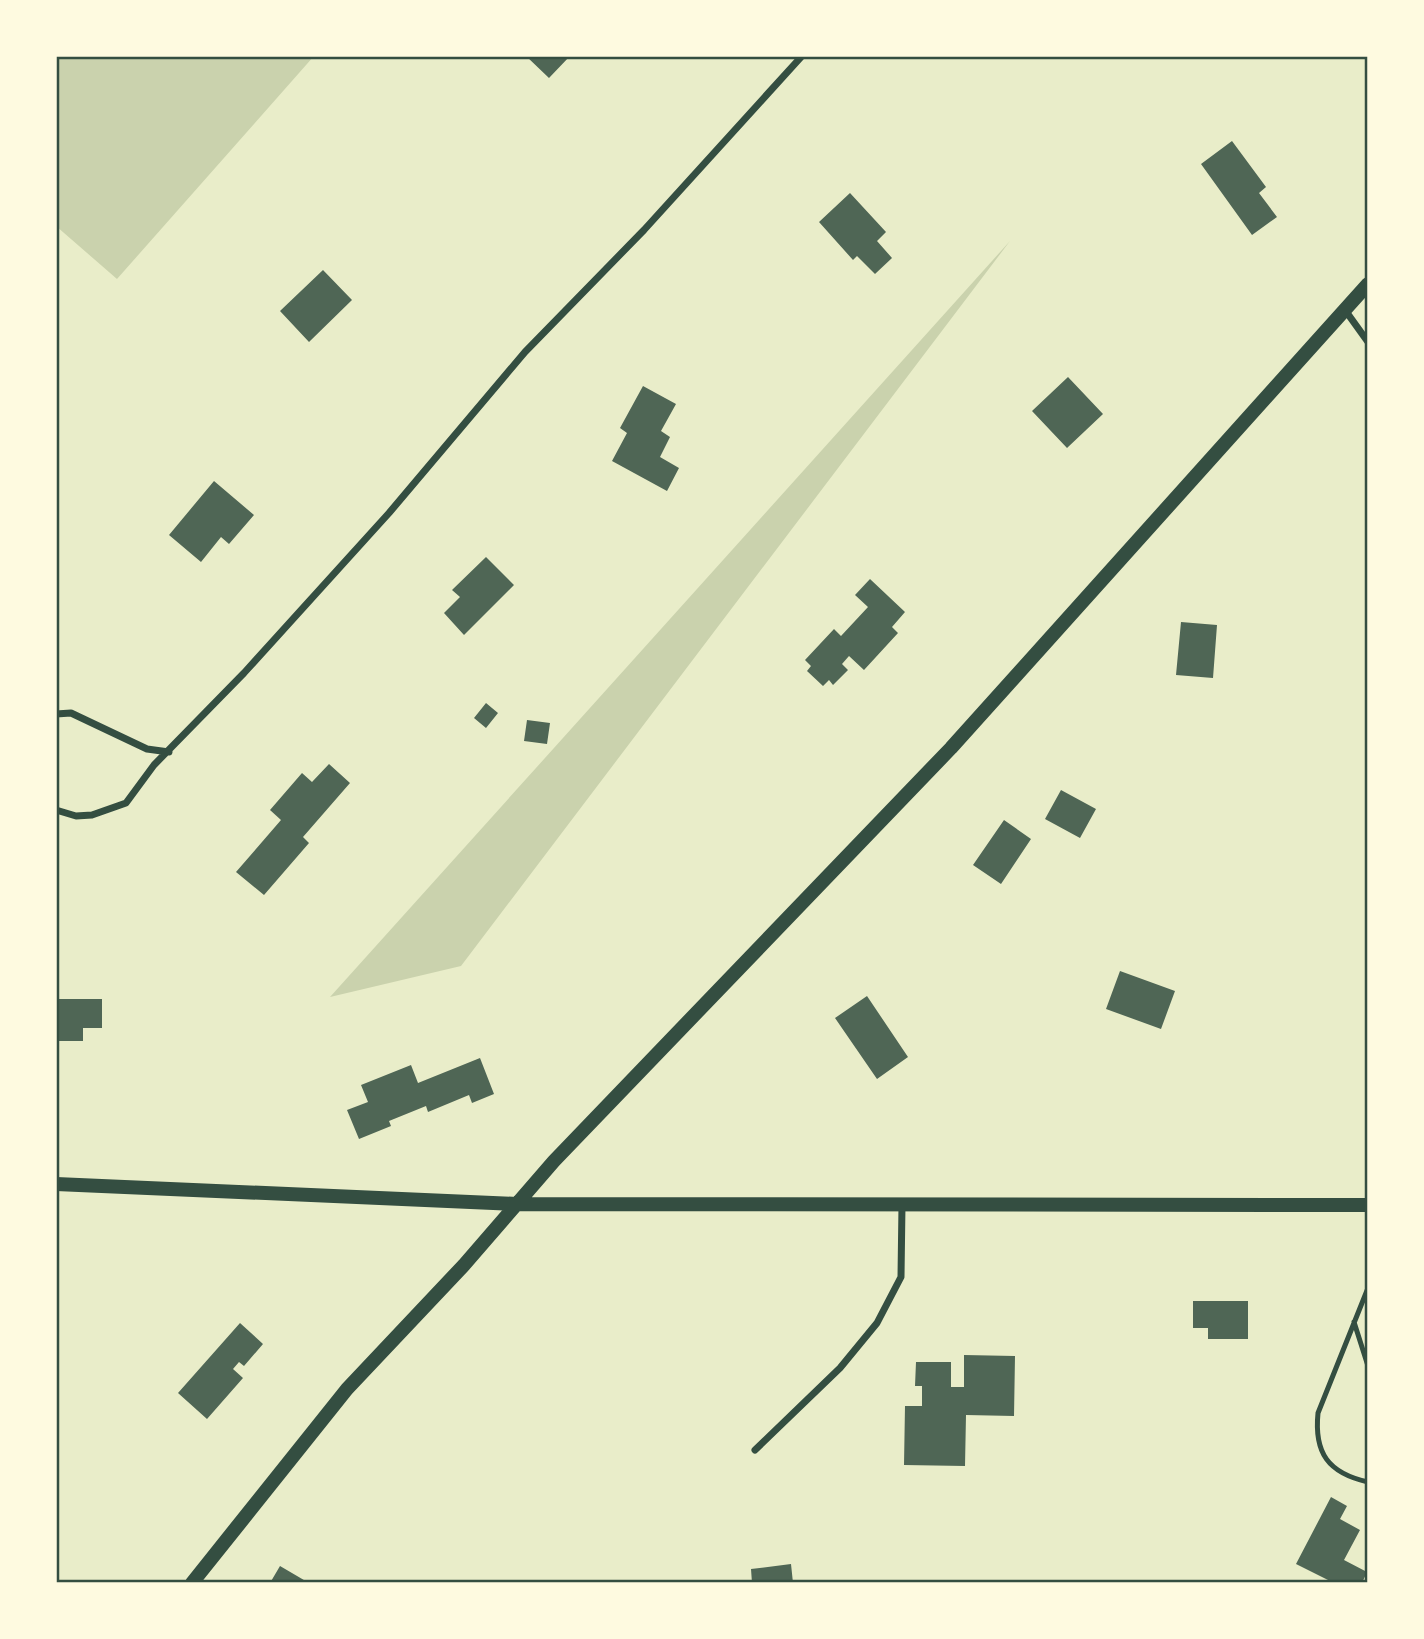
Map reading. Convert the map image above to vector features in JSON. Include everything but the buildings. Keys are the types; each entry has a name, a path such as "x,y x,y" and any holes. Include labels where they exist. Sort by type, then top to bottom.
{"main road":[{"path":"192,1583 306,1437 554,1160 951,748 1368,284"},
{"path":"56,1184 517,1204 1368,1205"}],"street":[{"path":"56,810 76,816 92,815 126,803 154,765 380,523 526,352 644,230 802,56"},
{"path":"1345,310 1368,342"},
{"path":"56,714 71,713 147,749 169,752"},
{"path":"755,1450 840,1368 877,1323 901,1277 902,1204"}],"lane":[{"path":"1368,1289 1318,1413 1316,1434 1327,1462 1355,1479 1368,1482"},
{"path":"1354,1322 1368,1366"}],"green space":[{"path":"56,56 314,56 117,279 56,226"},
{"path":"1010,241 461,966 330,997"}]}
